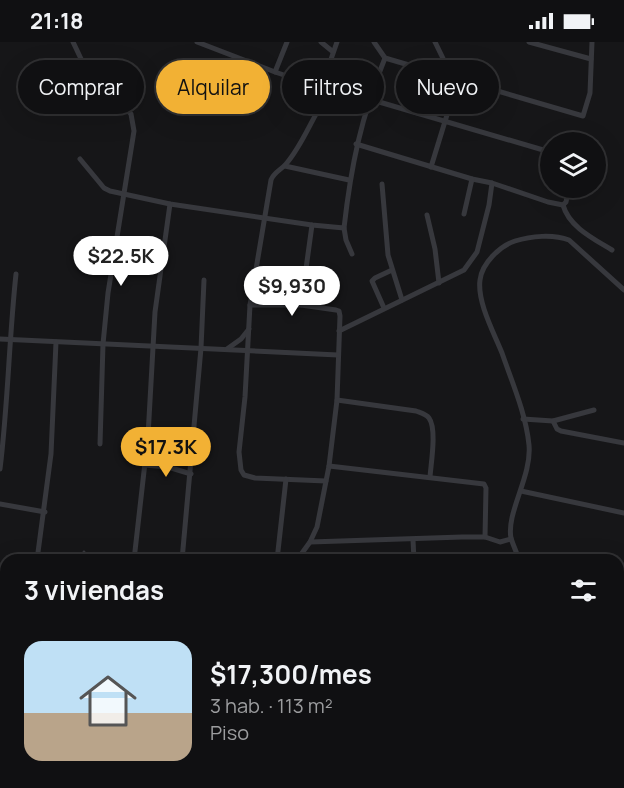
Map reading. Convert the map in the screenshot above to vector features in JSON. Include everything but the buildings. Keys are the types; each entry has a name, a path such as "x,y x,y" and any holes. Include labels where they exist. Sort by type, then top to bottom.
{"street":[{"path":"73,42 83,63 126,107 133,118 134,131 108,293 103,344 100,444"},
{"path":"197,42 282,74"},
{"path":"275,72 287,42"},
{"path":"321,42 332,51"},
{"path":"329,60 337,42"},
{"path":"374,42 385,58 396,61"},
{"path":"529,42 591,59"},
{"path":"499,92 583,116 590,93 592,42"},
{"path":"437,43 446,60"},
{"path":"384,104 540,149"},
{"path":"315,114 285,166 272,176 250,305 239,452 241,470 244,475 255,478 326,482"},
{"path":"352,254 344,228 349,180 365,114"},
{"path":"431,167 447,114"},
{"path":"356,144 563,205"},
{"path":"80,159 104,188 124,195 170,204 344,228"},
{"path":"285,166 349,180"},
{"path":"464,214 472,179"},
{"path":"492,183 485,256 480,276 482,298 523,419 529,455 527,472 511,527 510,539 516,554"},
{"path":"382,184 388,255 402,300"},
{"path":"563,205 567,198"},
{"path":"135,554 148,436 154,312 170,204"},
{"path":"563,205 569,219 588,235 612,250"},
{"path":"427,215 437,260 439,283"},
{"path":"302,305 312,225"},
{"path":"339,331 439,283 485,256 520,240 560,237 569,240 624,290"},
{"path":"384,308 372,281 392,270"},
{"path":"0,469 16,274"},
{"path":"183,554 201,348 204,280"},
{"path":"250,305 302,305 339,311 337,400 329,466 317,527 301,554"},
{"path":"225,349 241,339 249,328"},
{"path":"0,339 338,355"},
{"path":"39,554 51,454 56,342"},
{"path":"0,388 7,388"},
{"path":"337,400 416,411 427,416 433,431 430,477"},
{"path":"523,419 553,421 594,410"},
{"path":"553,421 557,429 561,431 624,443"},
{"path":"144,465 177,468 191,474"},
{"path":"329,466 485,485 485,537"},
{"path":"278,554 286,479"},
{"path":"521,491 624,513"},
{"path":"0,504 45,512"},
{"path":"310,542 485,537 501,542 510,539"},
{"path":"413,540 414,554"}]}
